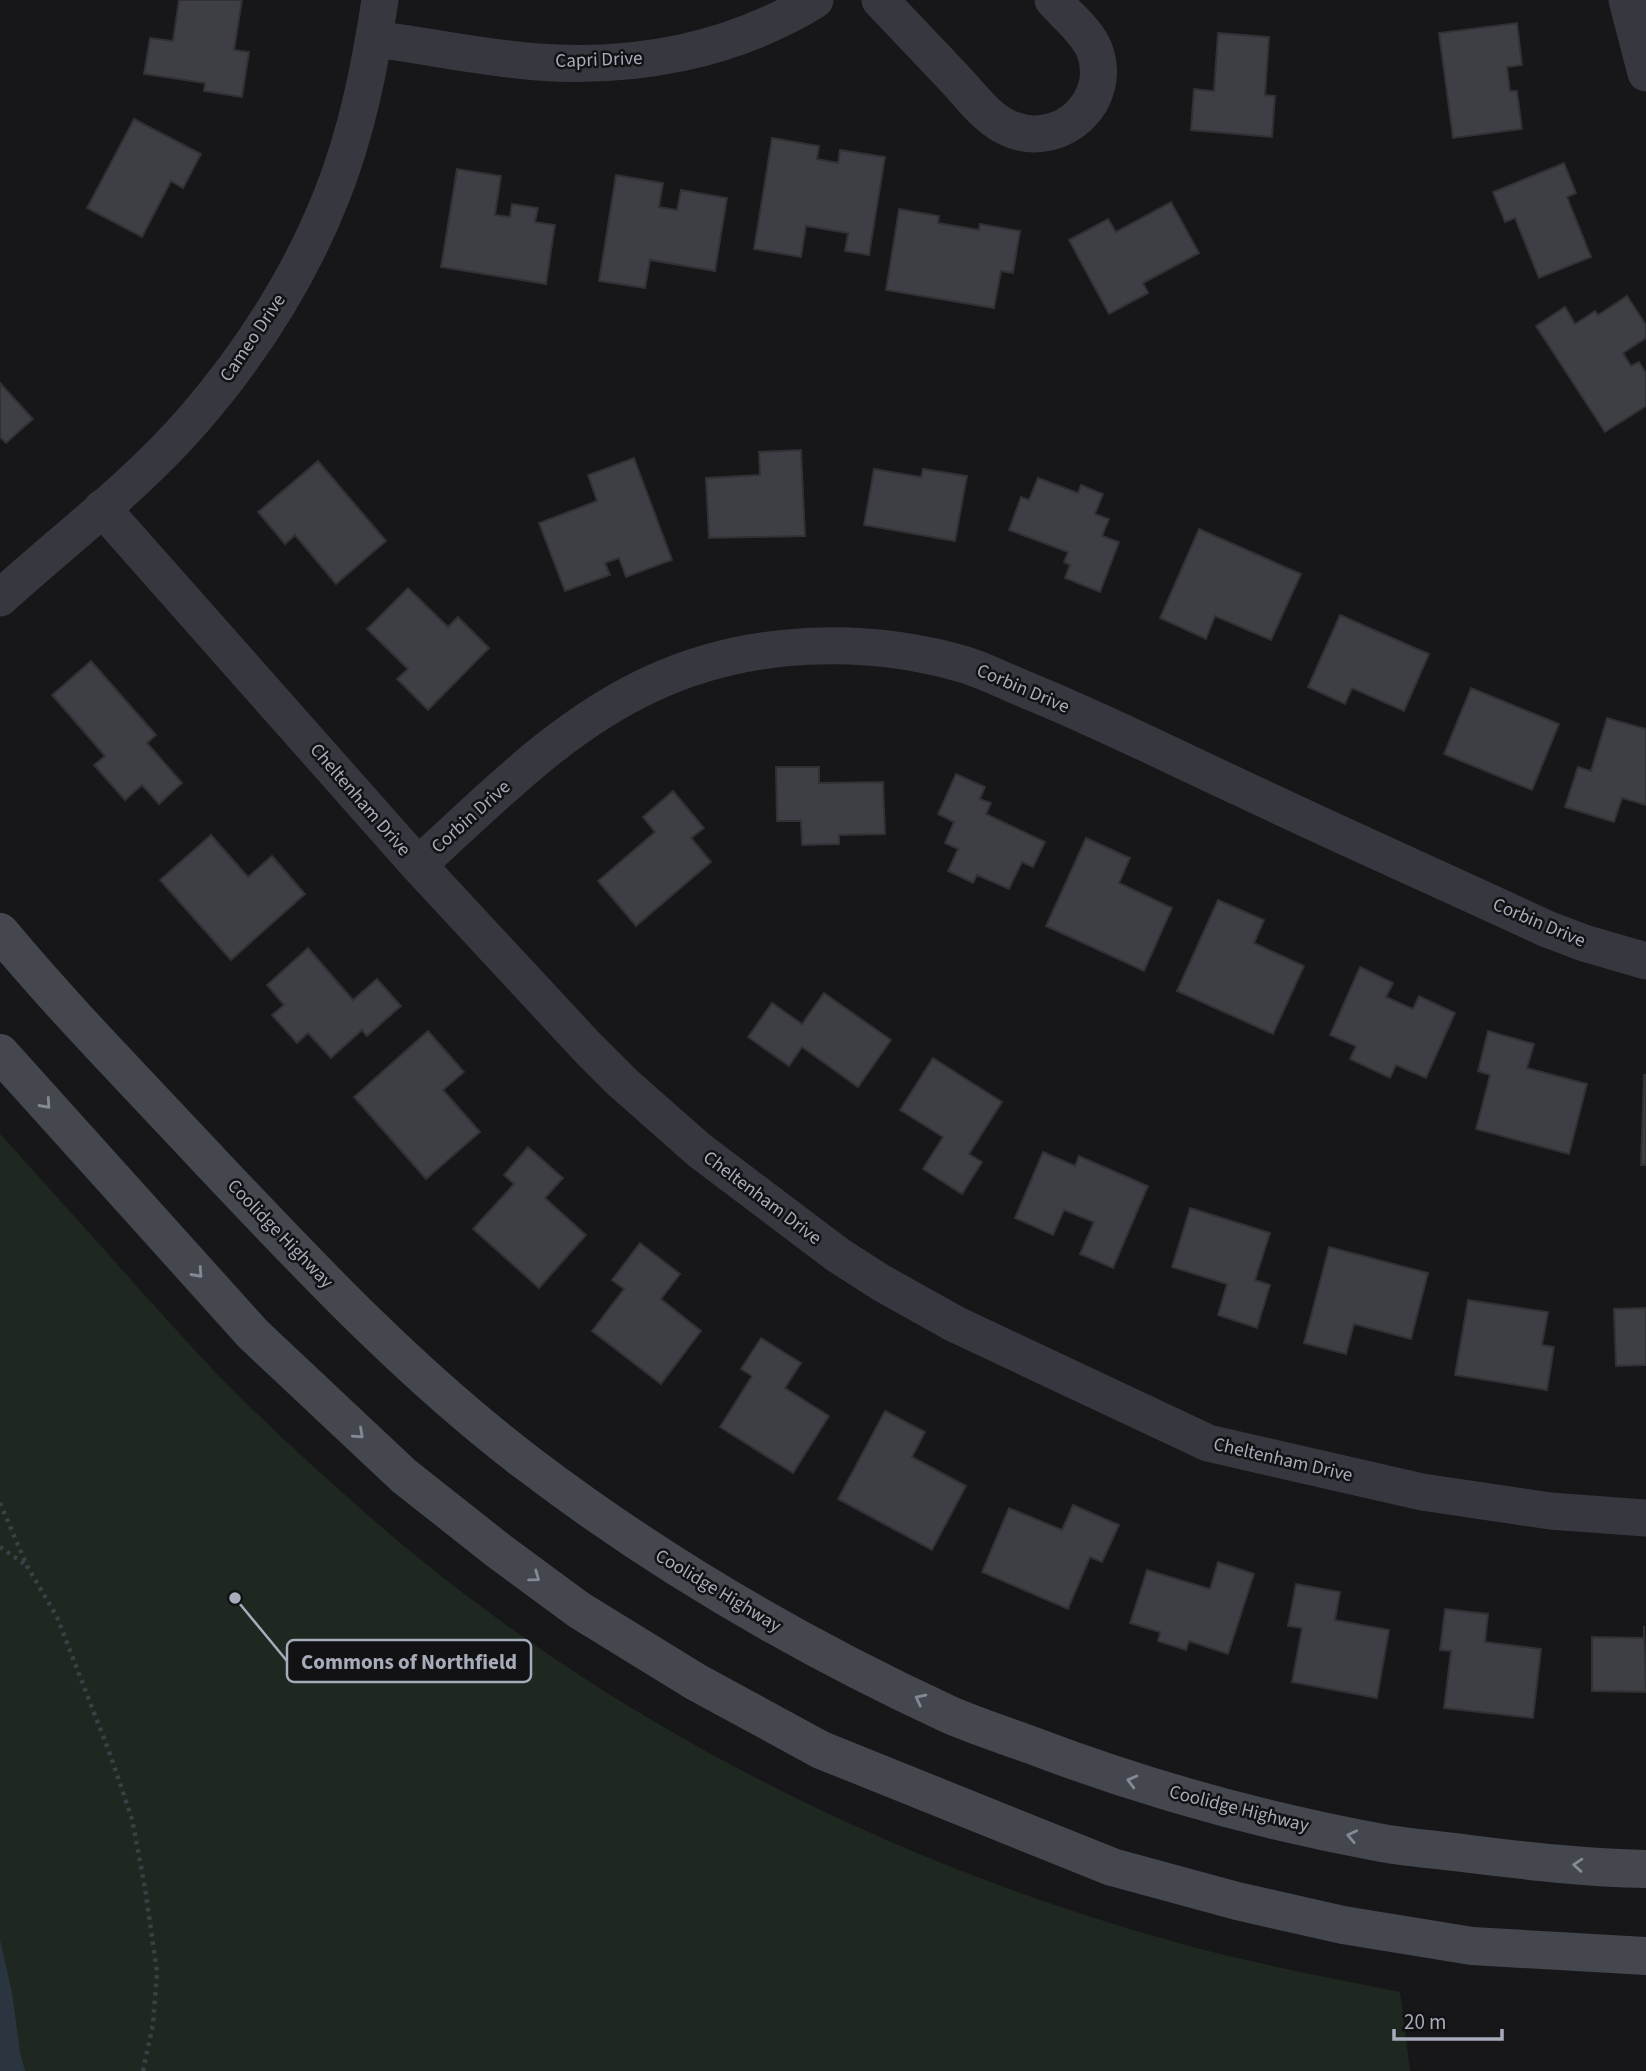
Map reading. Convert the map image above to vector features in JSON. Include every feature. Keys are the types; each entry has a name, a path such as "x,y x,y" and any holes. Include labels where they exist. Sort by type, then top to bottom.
{"main road":[{"name":"Coolidge Highway","path":"0,932 41,981 291,1247 440,1391 523,1460 608,1523 695,1580 799,1638 951,1715 1111,1775 1258,1816 1384,1843 1531,1861 1646,1869"},
{"path":"0,1054 253,1334 395,1467 499,1551 579,1610 696,1682 821,1750 1112,1867 1343,1926 1472,1946 1646,1956"}],"street":[{"name":"Cameo Drive","path":"0,598 102,508 193,420 253,342 276,307 332,195 360,107 380,0"},
{"name":"Capri Drive","path":"374,39 537,62 627,62 682,54 737,38 792,14 815,0"},
{"path":"880,0 987,113 1011,130 1038,134 1053,133 1080,118 1095,91 1098,70 1094,49 1053,0"},
{"path":"1627,0 1646,73"},
{"name":"Cheltenham Drive","path":"102,508 418,865 587,1047 651,1109 699,1150 838,1255 955,1324 1208,1443 1422,1492 1550,1511 1646,1518"},
{"name":"Corbin Drive","path":"418,865 564,735 607,707 652,683 727,659 830,645 931,656 970,666 1071,709 1547,929 1646,961"}],"path":[{"path":"0,1503 27,1566 57,1617 132,1819 157,1972 153,2024 143,2071"},
{"path":"0,1547 27,1566"}],"shaded area":[{"path":"0,1134 201,1358 269,1426 363,1511 451,1583 543,1651 639,1712 738,1769 841,1820 946,1865 1053,1904 1161,1938 1250,1961 1400,1992 1410,2071 0,2071"},
{"path":"0,1940 12,1993 25,2071 0,2071"}],"building":[{"path":"179,0 242,0 234,50 249,52 242,97 204,91 205,83 144,74 150,38 173,41"},
{"path":"1517,23 1522,65 1507,67 1510,91 1517,91 1522,129 1453,138 1439,33"},
{"path":"1218,33 1269,37 1265,95 1275,96 1272,137 1191,130 1194,89 1214,91"},
{"path":"134,119 201,154 183,188 171,181 142,237 87,208"},
{"path":"772,138 819,146 817,159 838,163 840,150 885,157 869,255 845,251 848,233 806,226 801,257 754,249"},
{"path":"1564,163 1576,193 1567,197 1591,257 1539,278 1515,218 1505,222 1493,192"},
{"path":"457,169 501,176 495,215 510,217 512,204 538,208 535,222 555,225 546,284 441,267"},
{"path":"616,175 663,183 659,207 677,210 681,190 727,198 715,271 650,260 645,288 599,281"},
{"path":"1171,202 1199,253 1143,283 1148,293 1109,314 1069,240 1108,219 1116,232"},
{"path":"899,209 939,216 938,223 979,230 980,224 1020,231 1013,273 1001,271 994,308 886,290"},
{"path":"1627,296 1646,325 1646,338 1623,353 1631,366 1639,362 1646,373 1646,406 1605,432 1536,326 1565,307 1575,324 1595,311 1598,315"},
{"path":"0,383 33,419 6,443 0,437"},
{"path":"801,450 805,536 709,538 706,478 760,475 759,452"},
{"path":"634,458 672,560 626,577 619,558 605,563 610,575 565,591 539,523 597,501 588,475"},
{"path":"318,461 386,541 336,584 295,535 285,544 258,512"},
{"path":"874,469 921,477 923,469 967,476 955,541 864,525"},
{"path":"1038,478 1078,493 1081,485 1103,494 1095,514 1109,519 1102,536 1119,542 1100,592 1065,578 1070,565 1064,562 1068,552 1009,530 1021,497 1029,500"},
{"path":"1199,529 1301,574 1271,640 1215,616 1206,639 1160,618"},
{"path":"408,588 448,627 458,617 489,648 428,710 397,679 408,669 367,629"},
{"path":"1340,615 1429,654 1404,711 1352,688 1345,704 1308,687"},
{"path":"91,661 156,735 147,743 182,783 159,804 142,785 125,800 94,765 105,756 52,695"},
{"path":"1471,688 1559,724 1532,790 1444,754"},
{"path":"1607,718 1646,729 1646,805 1622,798 1614,822 1565,807 1578,767 1591,771"},
{"path":"776,767 819,767 819,783 883,782 885,834 839,835 839,844 802,845 801,821 777,821"},
{"path":"956,774 985,787 980,799 991,803 986,814 1045,842 1033,867 1022,862 1009,889 977,875 973,883 948,871 958,849 945,843 954,822 938,814"},
{"path":"673,791 704,828 691,838 711,862 636,926 598,881 655,832 643,817"},
{"path":"211,835 248,877 272,856 305,894 231,960 160,880"},
{"path":"1086,838 1130,858 1119,883 1172,908 1144,971 1046,926"},
{"path":"1218,900 1264,920 1254,943 1304,966 1273,1034 1177,991"},
{"path":"308,948 353,1000 377,979 401,1006 367,1036 362,1030 331,1058 308,1033 297,1043 272,1015 284,1005 267,985"},
{"path":"1360,967 1393,983 1386,997 1413,1009 1419,996 1455,1013 1426,1078 1396,1065 1390,1078 1350,1059 1356,1046 1330,1035"},
{"path":"824,993 891,1040 858,1087 802,1047 789,1066 748,1037 772,1003 802,1024"},
{"path":"428,1031 464,1072 443,1090 480,1132 426,1179 354,1097"},
{"path":"1488,1031 1534,1044 1527,1068 1587,1084 1569,1154 1476,1129 1490,1075 1478,1071"},
{"path":"933,1058 1002,1102 969,1154 982,1162 962,1194 923,1169 943,1137 900,1110"},
{"path":"1644,1075 1646,1165 1641,1165"},
{"path":"528,1147 563,1178 545,1198 586,1235 539,1288 473,1229 514,1184 504,1175"},
{"path":"1043,1152 1075,1166 1079,1156 1148,1186 1113,1268 1080,1254 1094,1222 1064,1210 1053,1235 1015,1218"},
{"path":"1190,1208 1270,1233 1255,1280 1270,1285 1257,1328 1218,1315 1227,1284 1172,1267"},
{"path":"640,1243 680,1274 661,1299 701,1331 661,1384 592,1331 624,1289 612,1280"},
{"path":"1329,1247 1428,1273 1411,1339 1354,1324 1346,1354 1304,1343"},
{"path":"1468,1300 1548,1312 1542,1345 1554,1347 1547,1390 1455,1375"},
{"path":"1646,1308 1646,1365 1616,1366 1614,1309"},
{"path":"761,1338 801,1363 785,1388 829,1416 793,1473 720,1427 752,1376 741,1369"},
{"path":"885,1411 925,1432 912,1457 966,1486 932,1550 838,1499"},
{"path":"1073,1505 1119,1525 1102,1562 1090,1557 1068,1609 982,1572 1009,1508 1062,1530"},
{"path":"1218,1562 1254,1574 1228,1654 1189,1641 1186,1650 1158,1641 1160,1632 1130,1623 1147,1570 1210,1589"},
{"path":"1296,1584 1340,1592 1335,1620 1389,1630 1377,1698 1292,1682 1302,1628 1288,1626"},
{"path":"1445,1609 1488,1614 1485,1642 1541,1649 1533,1718 1444,1708 1451,1651 1440,1650"},
{"path":"1644,1626 1646,1692 1592,1691 1592,1637 1644,1638"}],"place":[{"name":"Commons of Northfield","path":"235,1598"}]}
